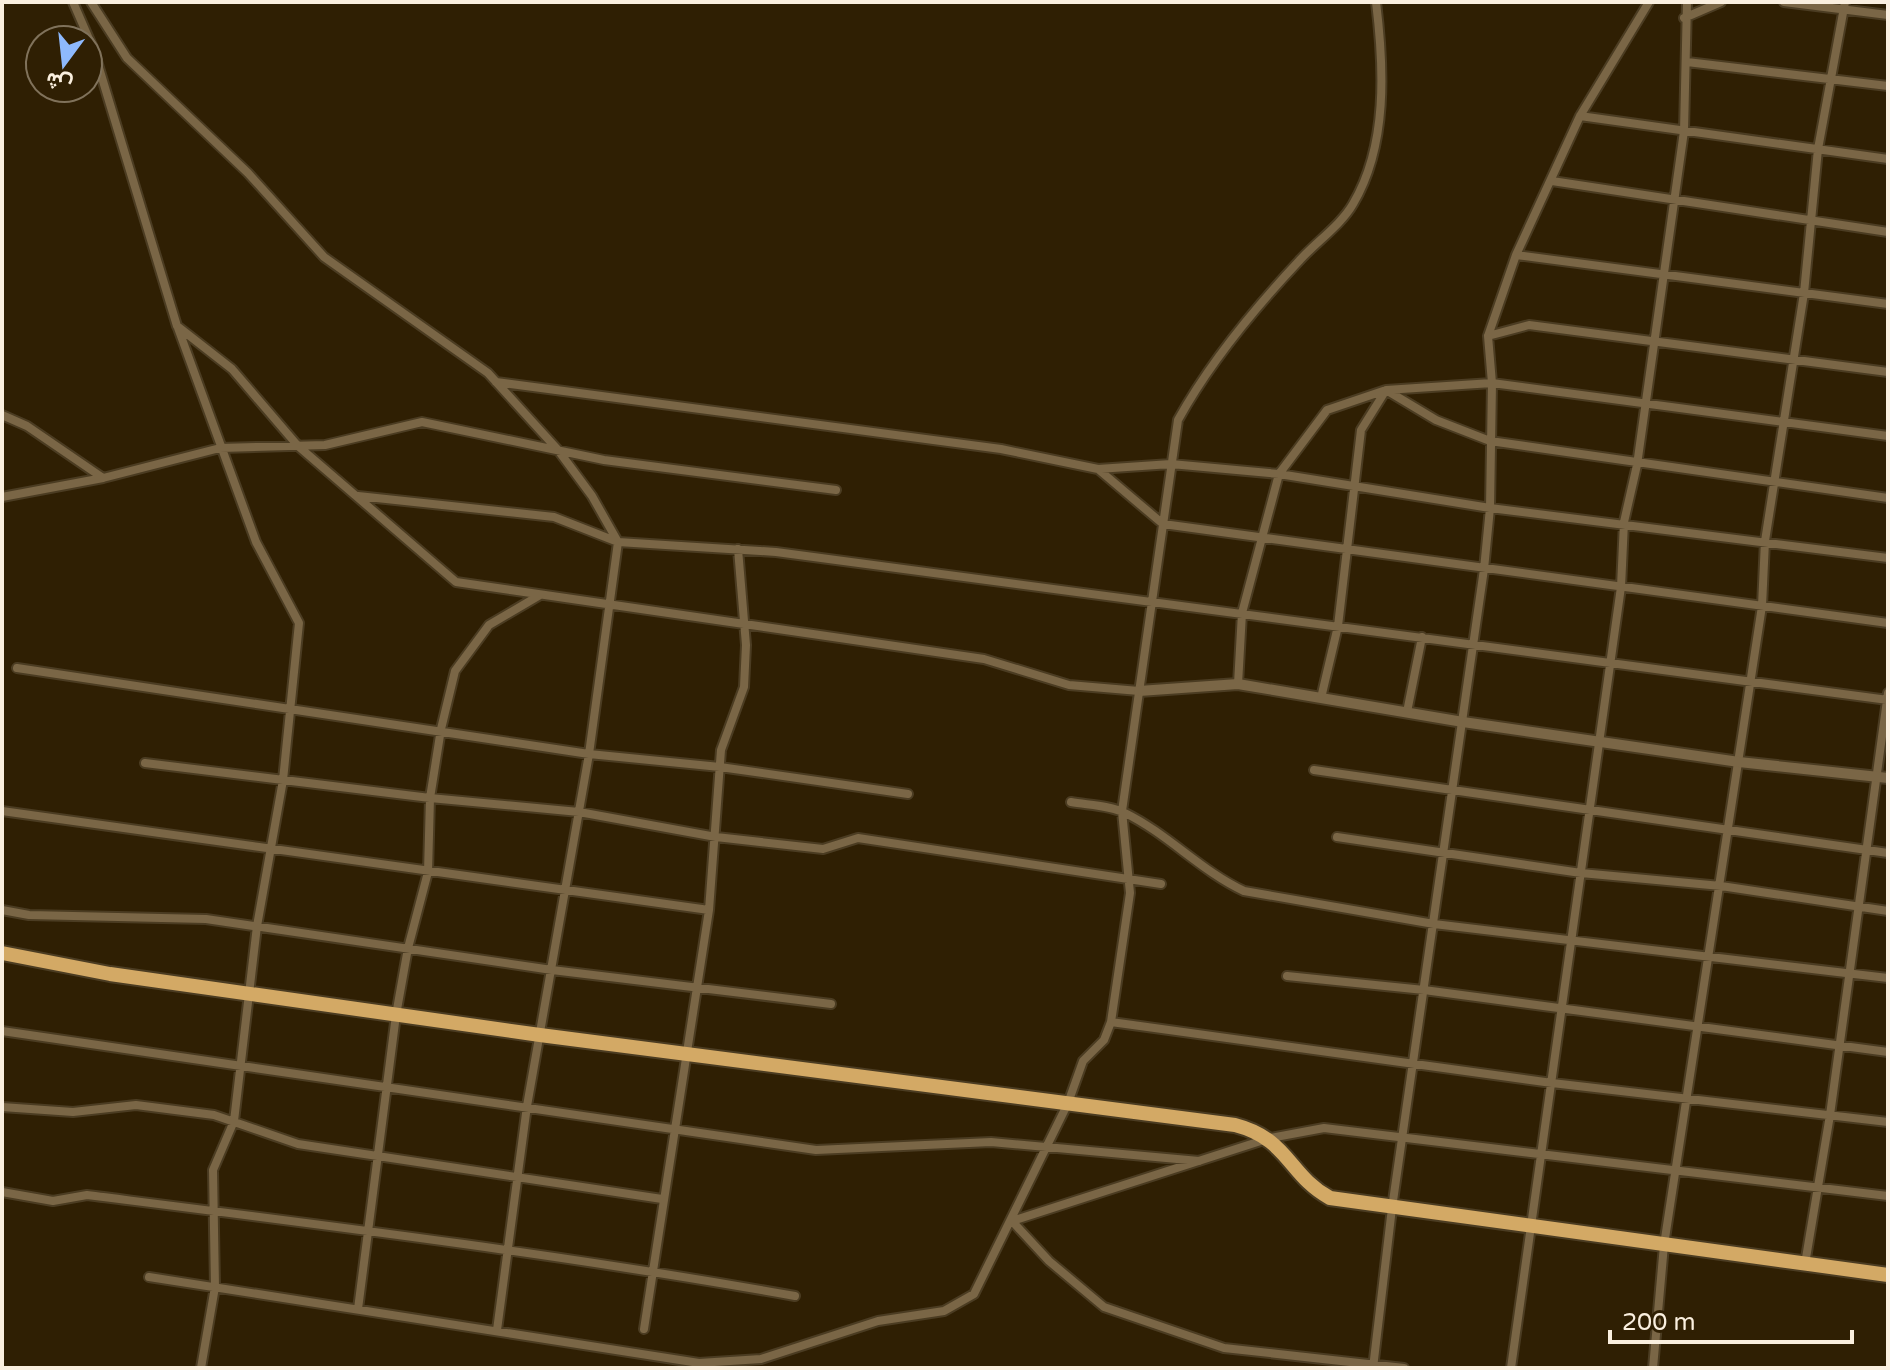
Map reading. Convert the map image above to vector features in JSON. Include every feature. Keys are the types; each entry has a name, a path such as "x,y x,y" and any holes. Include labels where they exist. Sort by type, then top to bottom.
{"main road":[{"path":"2,953 110,974 396,1015 1235,1125 1270,1138 1319,1192 1330,1198 1888,1275"}],"street":[{"path":"73,2 93,48 177,326 220,448 256,542 299,623 283,780 257,926 234,1121 213,1170 215,1287 201,1368"},
{"path":"91,2 127,58 248,173 324,257 496,382 558,450 592,496 618,542 589,754 527,1106 497,1330"},
{"path":"149,1277 699,1363 761,1359 878,1321 944,1311 974,1294 1068,1103 1083,1061 1104,1040 1111,1022 1130,893 1122,811 1178,420 1205,372 1297,263 1353,205 1380,131 1381,41 1376,2"},
{"path":"1373,1366 1392,1208 1484,569 1490,508 1492,383 1488,336 1516,255 1580,116 1649,2"},
{"path":"1511,1368 1611,662 1621,587 1624,522 1637,465 1684,131 1687,62 1684,18 1687,2"},
{"path":"1684,18 1721,2"},
{"path":"1784,2 1845,6 1888,15"},
{"path":"1653,1368 1664,1245 1689,1100 1762,606 1765,541 1777,483 1783,422 1804,293 1818,149 1834,80 1845,6"},
{"path":"1687,62 1888,86"},
{"path":"1580,116 1888,159"},
{"path":"1552,181 1888,232"},
{"path":"1516,255 1888,304"},
{"path":"1488,336 1529,325 1888,372"},
{"path":"177,326 232,369 298,446 456,582 984,659 1069,685 1139,691 1238,684 1599,742 1739,762 1882,777"},
{"path":"496,382 1001,449 1098,469 1171,464 1279,474 1490,508 1624,522 1888,558"},
{"path":"1238,684 1242,613 1279,474 1327,410 1386,390 1492,383 1888,436"},
{"path":"1386,390 1436,420 1490,441 1637,465 1888,498"},
{"path":"1321,698 1338,626 1361,430 1386,390"},
{"path":"2,415 27,426 103,478"},
{"path":"2,497 103,478 220,448 325,445 422,422 604,460 836,490"},
{"path":"1098,469 1163,524 1888,623"},
{"path":"358,496 554,517 618,542 738,549 1152,600 1888,700"},
{"path":"644,1329 684,1054 709,910 720,767 727,727 744,687 744,624 738,549"},
{"path":"358,1309 396,1015 408,948 428,872 430,798 441,729 455,671 489,625 541,594"},
{"path":"1407,712 1422,637"},
{"path":"17,668 441,729 589,754 720,767 908,794"},
{"path":"1805,1264 1830,1115 1867,850 1882,777 1888,693"},
{"path":"145,763 430,798 579,812 716,837 823,849 858,838 1161,884"},
{"path":"1314,770 1888,853"},
{"path":"1071,802 1122,811 1194,858 1215,877 1244,891 1434,924 1888,978"},
{"path":"2,811 709,910"},
{"path":"1337,837 1581,873 1721,886 1888,911"},
{"path":"2,910 29,915 206,919 552,970 831,1004"},
{"path":"1287,976 1424,990 1562,1011 1888,1052"},
{"path":"1111,1022 1552,1083 1888,1122"},
{"path":"2,1031 816,1150 991,1142 1199,1161"},
{"path":"2,1107 73,1112 136,1105 234,1121 298,1144 662,1199"},
{"path":"1012,1221 1270,1138 1324,1128 1888,1196"},
{"path":"2,1192 53,1201 87,1195 368,1230 652,1270 795,1296"},
{"path":"1012,1221 1049,1261 1104,1307 1224,1348 1404,1368"}]}
